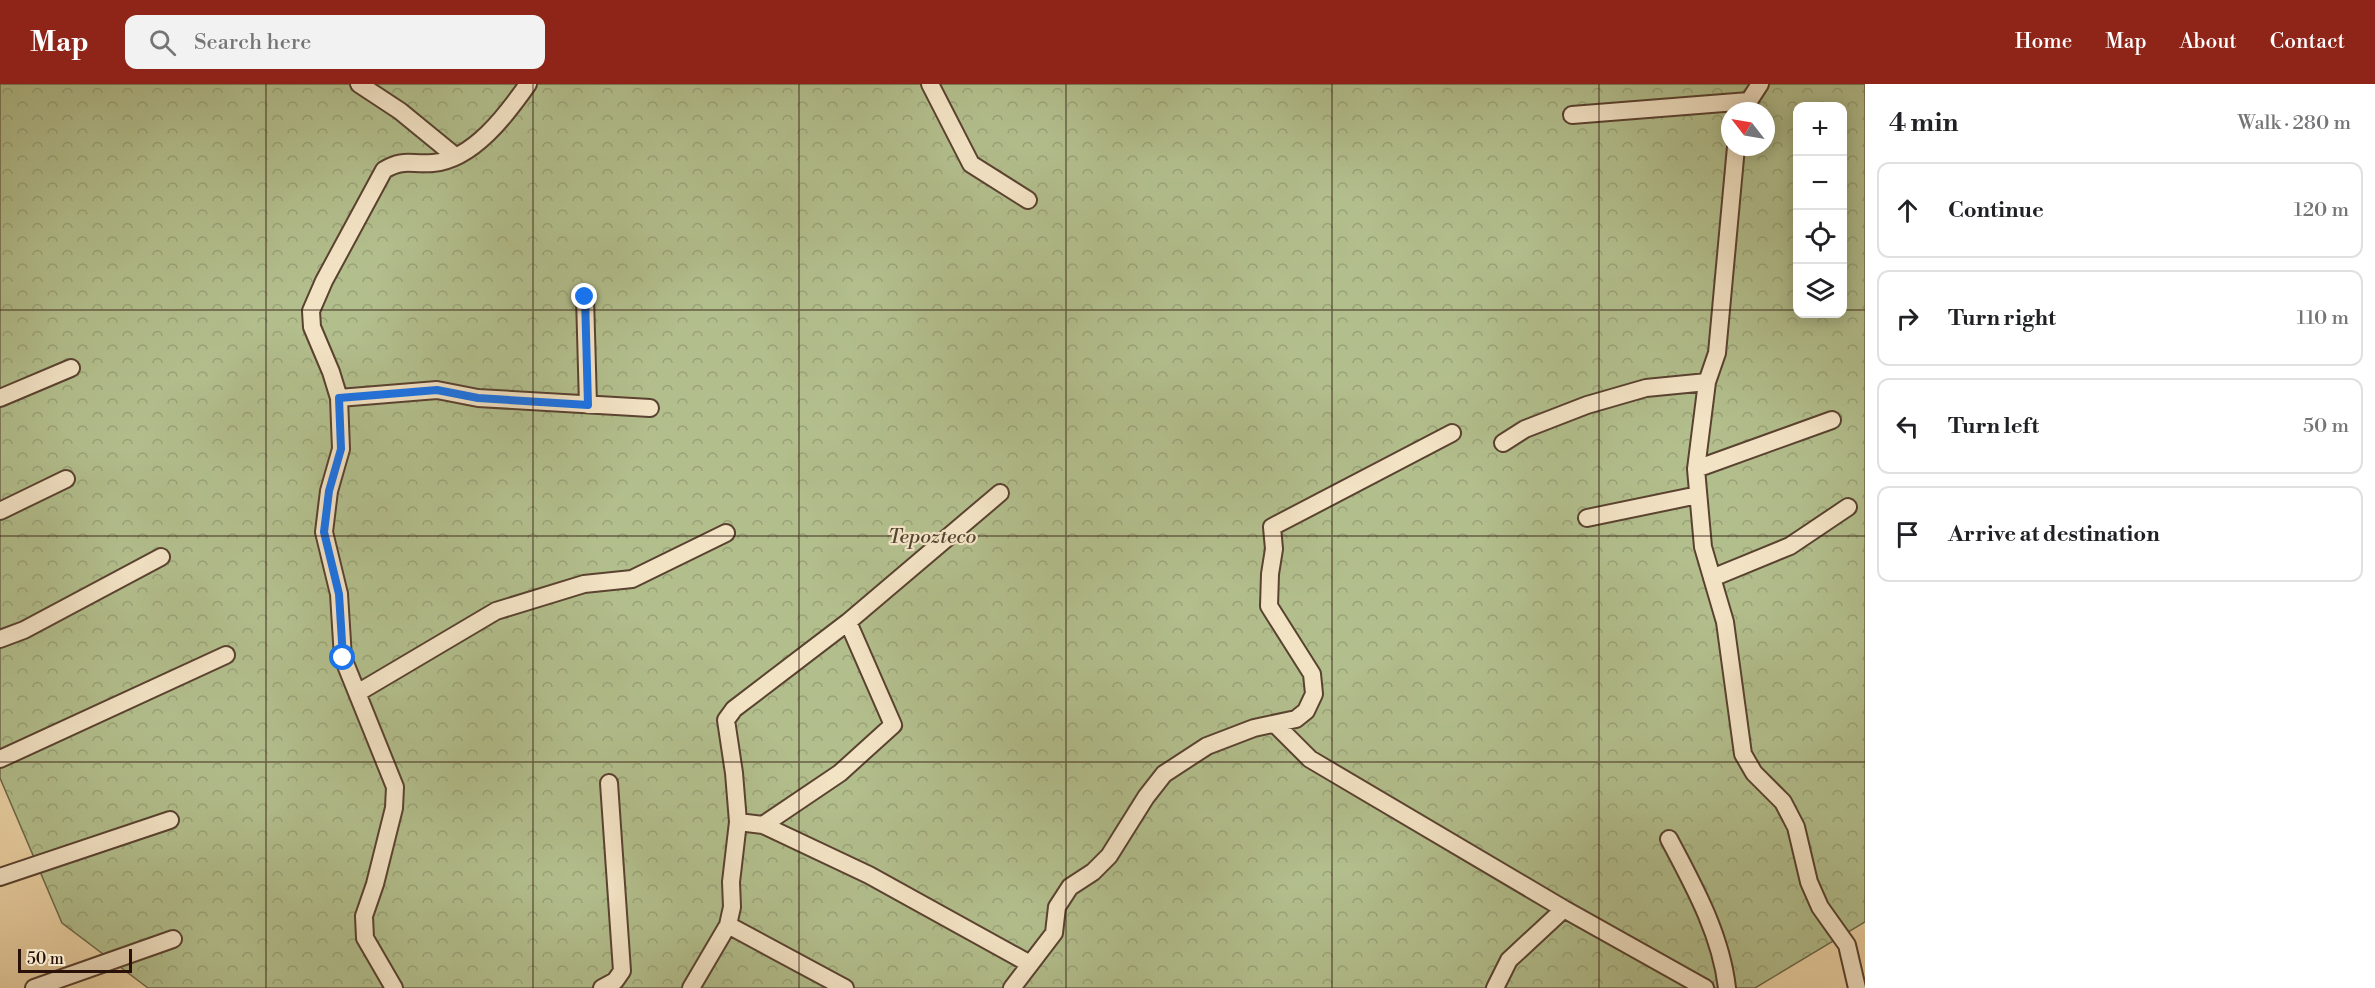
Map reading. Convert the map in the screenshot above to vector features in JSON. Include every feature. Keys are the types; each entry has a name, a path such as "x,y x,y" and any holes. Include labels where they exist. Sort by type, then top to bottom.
{"street":[{"path":"359,84 400,111 455,156"},
{"path":"394,988 365,938 364,916 378,873 394,808 395,787 343,658 339,594 324,532 329,491 341,449 339,398 312,327 311,311 324,280 384,170 397,162 436,163 475,145 506,115 528,84"},
{"path":"930,84 971,164 1028,200"},
{"path":"1750,102 1760,84"},
{"path":"1572,115 1721,107"},
{"path":"1733,156 1717,352 1707,382 1696,469 1703,547 1725,622 1743,754 1754,773 1783,802 1796,826 1809,882 1820,907 1847,945 1857,988"},
{"path":"585,297 588,405"},
{"path":"0,399 71,368"},
{"path":"1503,444 1525,429 1587,405 1646,387 1707,382"},
{"path":"339,398 437,390 478,398 650,408"},
{"path":"1696,469 1832,420"},
{"path":"1012,988 1053,933 1057,907 1070,886 1093,872 1109,855 1146,797 1164,774 1207,746 1254,728 1296,719 1306,711 1314,694 1312,674 1269,606 1270,574 1274,549 1272,528 1452,433"},
{"path":"0,511 66,479"},
{"path":"691,988 728,925 732,907 731,882 738,822 734,772 726,720 734,709 848,622 1000,493"},
{"path":"1587,518 1698,495"},
{"path":"1712,578 1790,546 1848,507"},
{"path":"359,693 496,611 584,584 632,579 726,533"},
{"path":"0,639 24,630 161,557"},
{"path":"763,825 840,773 894,725 848,622"},
{"path":"0,759 226,655"},
{"path":"1276,725 1310,759 1564,909 1705,988"},
{"path":"602,988 615,981 622,970 609,783"},
{"path":"0,878 170,820"},
{"path":"738,822 763,825 869,875 1030,964"},
{"path":"1669,839 1696,889 1724,961 1726,988"},
{"path":"1495,988 1509,960 1564,909"},
{"path":"728,925 845,988"},
{"path":"34,988 172,939"}],"green space":[{"name":"Tepozteco","path":"0,84 1865,84 1865,922 1755,988 148,988 62,923 0,778"}],"route":[{"path":"343,658 339,594 332,557 324,532 329,491 341,449 339,398 437,390 478,398 588,405 585,297"}]}
